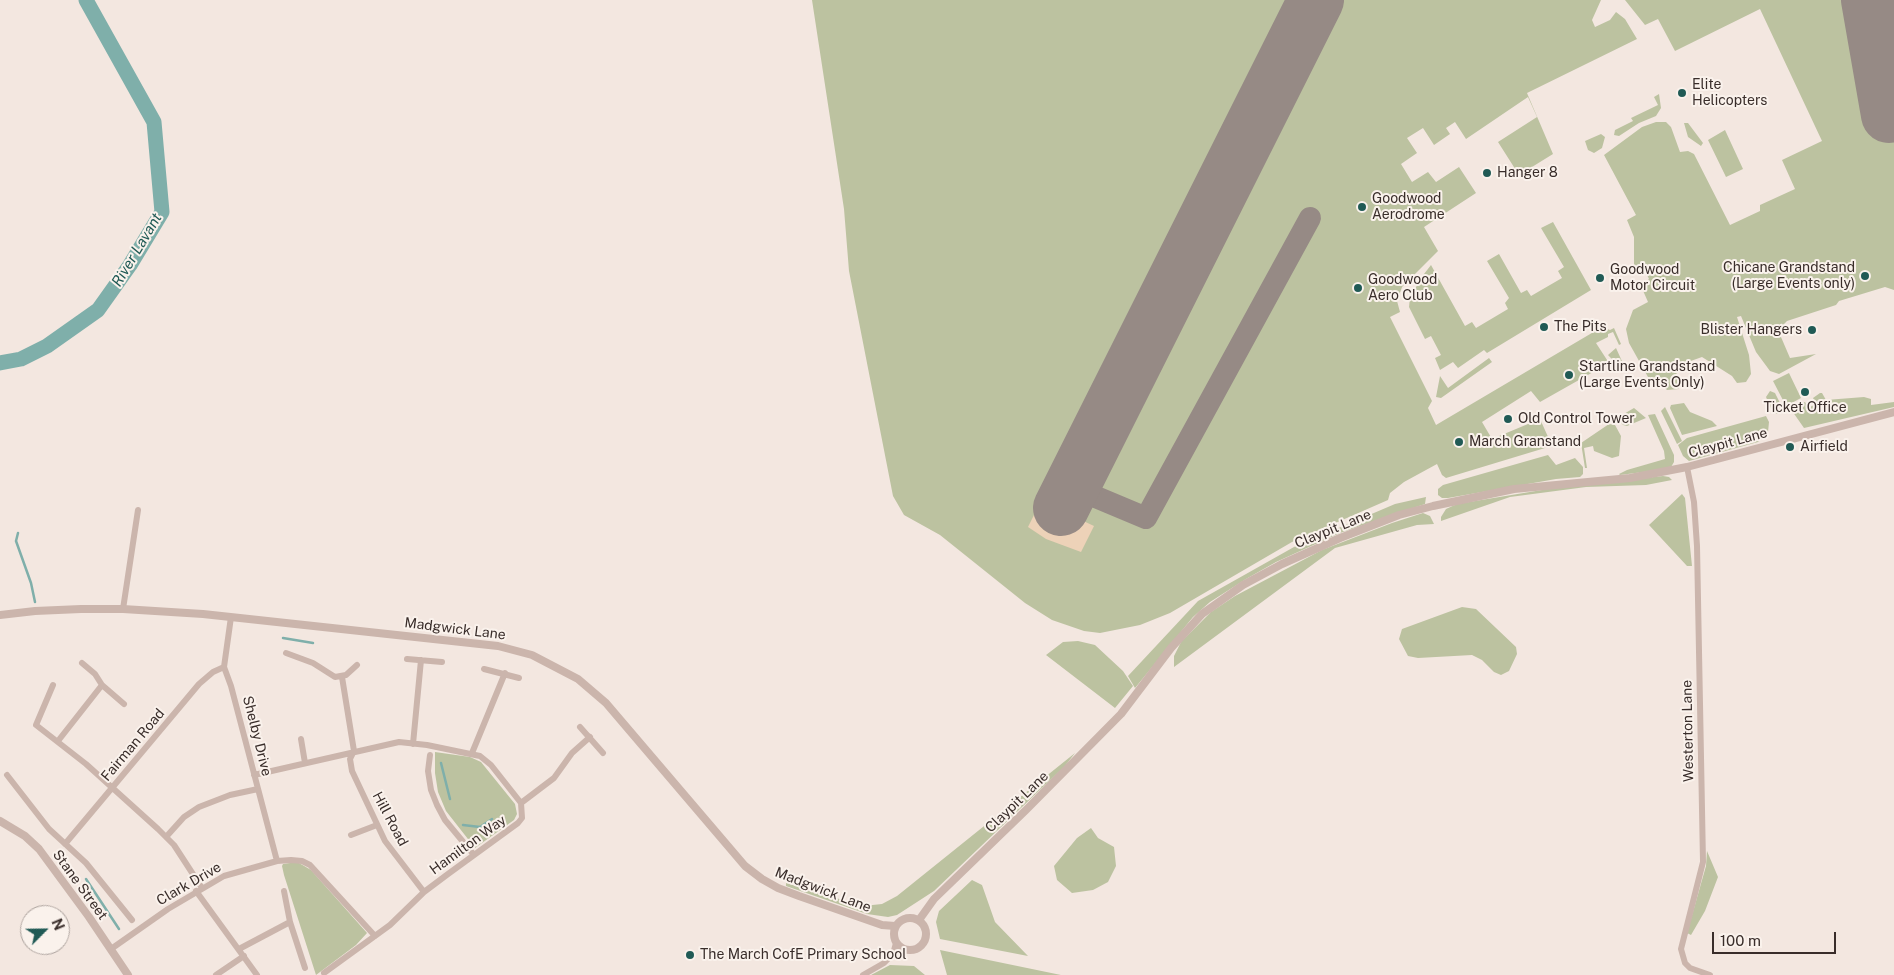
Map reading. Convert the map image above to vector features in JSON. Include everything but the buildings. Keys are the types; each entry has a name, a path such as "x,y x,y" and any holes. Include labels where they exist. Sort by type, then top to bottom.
{"street":[{"name":"Claypit Lane","path":"919,920 934,899 1057,780 1121,714 1190,626 1216,603 1243,585 1282,564 1340,538 1433,506 1514,490 1630,478 1687,467 1894,412"},
{"name":"Westerton Lane","path":"1687,467 1694,502 1697,546 1703,862 1681,949 1685,963 1690,968 1710,975"},
{"path":"123,609 138,510"},
{"name":"Madgwick Lane","path":"0,616 35,611 123,609 231,617 498,646 532,655 578,679 606,703 739,859 762,879 799,896 882,925 895,926"},
{"name":"Shelby Drive","path":"231,617 224,667 277,861"},
{"path":"286,654 314,663 328,674 342,677 357,665"},
{"path":"407,659 442,662"},
{"path":"413,744 421,660"},
{"path":"82,663 95,674 102,685 124,704"},
{"name":"Fairman Road","path":"65,844 200,684 213,672 224,667"},
{"path":"484,669 519,678"},
{"path":"472,753 505,673"},
{"name":"Hill Road","path":"342,677 354,751 350,755 350,764 377,825 393,854 424,892"},
{"path":"53,685 36,725 58,741 174,845 199,889 257,975"},
{"path":"58,741 102,685"},
{"path":"580,727 603,753"},
{"path":"254,775 399,742 472,753 487,760 521,803 551,780 572,753 590,737"},
{"path":"301,738 306,763"},
{"path":"430,755 428,771 431,790 437,805 445,820 474,855"},
{"path":"7,775 49,829 86,863 132,920"},
{"path":"166,837 184,817 199,807 258,789"},
{"name":"Hamilton Way","path":"324,973 408,910 424,892 518,823 522,818 521,803"},
{"name":"Stane Street","path":"0,821 25,836 39,849 128,975"},
{"path":"352,835 377,825"},
{"name":"Clark Drive","path":"111,949 199,889 224,876 277,861 302,861 310,865 375,936"},
{"path":"284,890 290,922 305,968"},
{"path":"863,975 884,963 893,954 896,943 893,933 895,926 906,918 919,920 924,924 927,935 921,947 908,950 896,943"},
{"path":"239,949 290,922"},
{"path":"216,975 244,956"}],"green space":[{"name":"Goodwood Aerodrome","path":"812,0 1601,0 1592,20 1595,27 1610,20 1616,12 1625,19 1637,39 1527,93 1553,154 1519,175 1498,142 1537,117 1528,97 1466,139 1455,122 1446,128 1450,134 1434,145 1423,128 1407,138 1417,153 1401,164 1412,182 1428,172 1436,182 1459,167 1476,193 1424,227 1438,251 1402,287 1397,301 1400,312 1390,317 1432,401 1428,408 1436,425 1602,327 1610,330 1614,328 1621,344 1619,345 1613,332 1608,334 1608,337 1596,343 1609,363 1540,402 1531,391 1482,422 1492,439 1540,419 1549,439 1545,448 1446,478 1442,475 1437,464 1404,482 1390,493 1388,500 1292,542 1170,613 1140,625 1100,633 1084,631 1052,620 1025,603 940,535 904,515 893,496 849,271 844,209"},
{"path":"1625,0 1894,0 1894,290 1885,287 1839,301 1836,305 1787,321 1778,330 1790,358 1816,354 1779,374 1770,371 1756,352 1741,316 1737,317 1749,355 1751,374 1746,382 1737,383 1732,376 1702,357 1685,363 1685,366 1676,374 1679,389 1667,390 1659,382 1648,377 1629,343 1626,329 1633,310 1648,302 1641,286 1649,279 1643,266 1634,269 1634,237 1627,220 1636,215 1604,155 1642,127 1656,122 1666,122 1671,127 1680,152 1688,151 1694,154 1730,225 1760,211 1760,205 1795,189 1782,160 1822,141 1760,9 1675,51 1658,19 1645,25"},
{"path":"1659,94 1661,108 1656,116 1639,123 1619,136 1614,135 1615,130 1633,121 1631,118 1658,105 1654,97"},
{"path":"1684,123 1688,123 1703,143 1701,146 1688,137"},
{"path":"1725,130 1743,169 1726,177 1708,140"},
{"path":"1601,134 1605,137 1602,148 1594,153 1588,150 1585,141"},
{"path":"1553,222 1591,290 1487,353 1484,350 1458,368 1453,362 1440,370 1435,358 1441,355 1431,336 1425,339 1409,307 1410,297 1424,274 1431,265 1465,326 1472,322 1476,328 1508,309 1505,303 1509,298 1487,261 1499,254 1521,293 1527,290 1531,296 1562,278 1558,271 1564,267 1541,228"},
{"path":"1616,348 1626,370 1623,371 1608,355"},
{"path":"1489,358 1492,362 1441,398 1436,397 1440,376 1448,388"},
{"path":"1789,373 1801,398 1786,406 1773,381"},
{"path":"1770,391 1775,393 1782,407 1777,414 1772,411 1766,397"},
{"path":"1822,393 1826,400 1864,397 1871,399 1871,405 1894,402 1894,407 1804,428 1790,408 1805,402 1808,408 1816,404 1813,398"},
{"path":"1684,403 1690,412 1712,421 1717,426 1682,435 1670,408 1671,405"},
{"path":"1665,407 1682,441 1677,444 1661,411"},
{"path":"1634,408 1646,418 1627,426 1623,425 1617,418"},
{"path":"1655,414 1674,455 1674,462 1671,467 1659,470 1620,475 1627,470 1665,459 1664,451 1648,415"},
{"path":"1766,416 1769,422 1768,432 1758,442 1689,461 1683,456 1678,445 1687,438"},
{"path":"1609,424 1615,425 1621,436 1619,456 1612,458 1594,451 1593,446 1584,448 1587,468 1585,468 1581,443"},
{"path":"1548,455 1556,465 1575,458 1583,467 1583,474 1580,477 1556,479 1448,498 1442,498 1438,495 1438,489 1443,485"},
{"path":"1663,476 1669,477 1672,480 1646,485 1586,487 1510,497 1441,521 1441,517 1446,509 1457,504 1560,487"},
{"path":"1682,494 1685,498 1692,566 1687,566 1649,525"},
{"path":"1426,497 1425,504 1340,533 1276,562 1210,602 1193,617 1135,688 1128,676 1198,601 1294,547 1395,504"},
{"path":"1423,513 1430,516 1434,524 1417,525 1335,548 1174,667 1174,656 1181,642 1211,612 1235,596 1322,550"},
{"path":"1462,607 1476,609 1516,647 1517,654 1509,671 1501,675 1494,672 1482,660 1472,655 1418,658 1408,656 1399,639 1402,629"},
{"path":"1078,641 1095,645 1123,671 1133,686 1115,708 1046,655 1063,642"},
{"path":"435,752 470,757 481,762 515,804 517,814 514,820 475,848 446,811 438,792 435,773"},
{"path":"1075,753 1065,766 934,891 897,915 888,917 867,914 786,886 786,883 863,906 882,904 897,896"},
{"path":"1091,828 1098,838 1114,847 1116,866 1108,882 1093,890 1072,893 1057,880 1054,866 1077,838"},
{"path":"1707,851 1718,877 1705,911 1691,935 1687,933 1706,866"},
{"path":"299,863 311,870 367,933 356,945 316,975 284,875 283,864"},
{"path":"972,880 982,885 995,922 1028,956 940,939 936,922 939,911"},
{"path":"940,950 1061,975 947,975"},
{"path":"890,965 914,966 925,975 871,975"}],"sand":[{"path":"1041,501 1094,526 1081,552 1046,539 1028,527"}],"waterway":[{"name":"River Lavant","path":"0,363 21,359 47,346 98,310 130,265 162,212 154,122 86,0"},
{"path":"18,533 16,541 31,583 35,602"},
{"path":"283,638 313,643"},
{"path":"441,763 450,799"},
{"path":"463,825 480,827 492,819"},
{"path":"86,879 119,929"}],"taxiway":[{"path":"1072,487 1146,518 1310,218"}],"runway":[{"path":"1061,508 1316,0"},
{"path":"1869,0 1889,115"}],"place":[{"name":"Elite Helicopters","path":"1682,93"},
{"name":"Hanger 8","path":"1487,173"},
{"name":"Goodwood Aerodrome","path":"1362,207"},
{"name":"Chicane Grandstand (Large Events only)","path":"1865,276"},
{"name":"Goodwood Motor Circuit","path":"1600,278"},
{"name":"Goodwood Aero Club","path":"1358,288"},
{"name":"The Pits","path":"1544,327"},
{"name":"Blister Hangers","path":"1812,330"},
{"name":"Startline Grandstand (Large Events Only)","path":"1569,375"},
{"name":"Ticket Office","path":"1805,392"},
{"name":"Old Control Tower","path":"1508,419"},
{"name":"March Granstand","path":"1459,442"},
{"name":"Airfield","path":"1790,447"},
{"name":"The March CofE Primary School","path":"690,955"}]}
